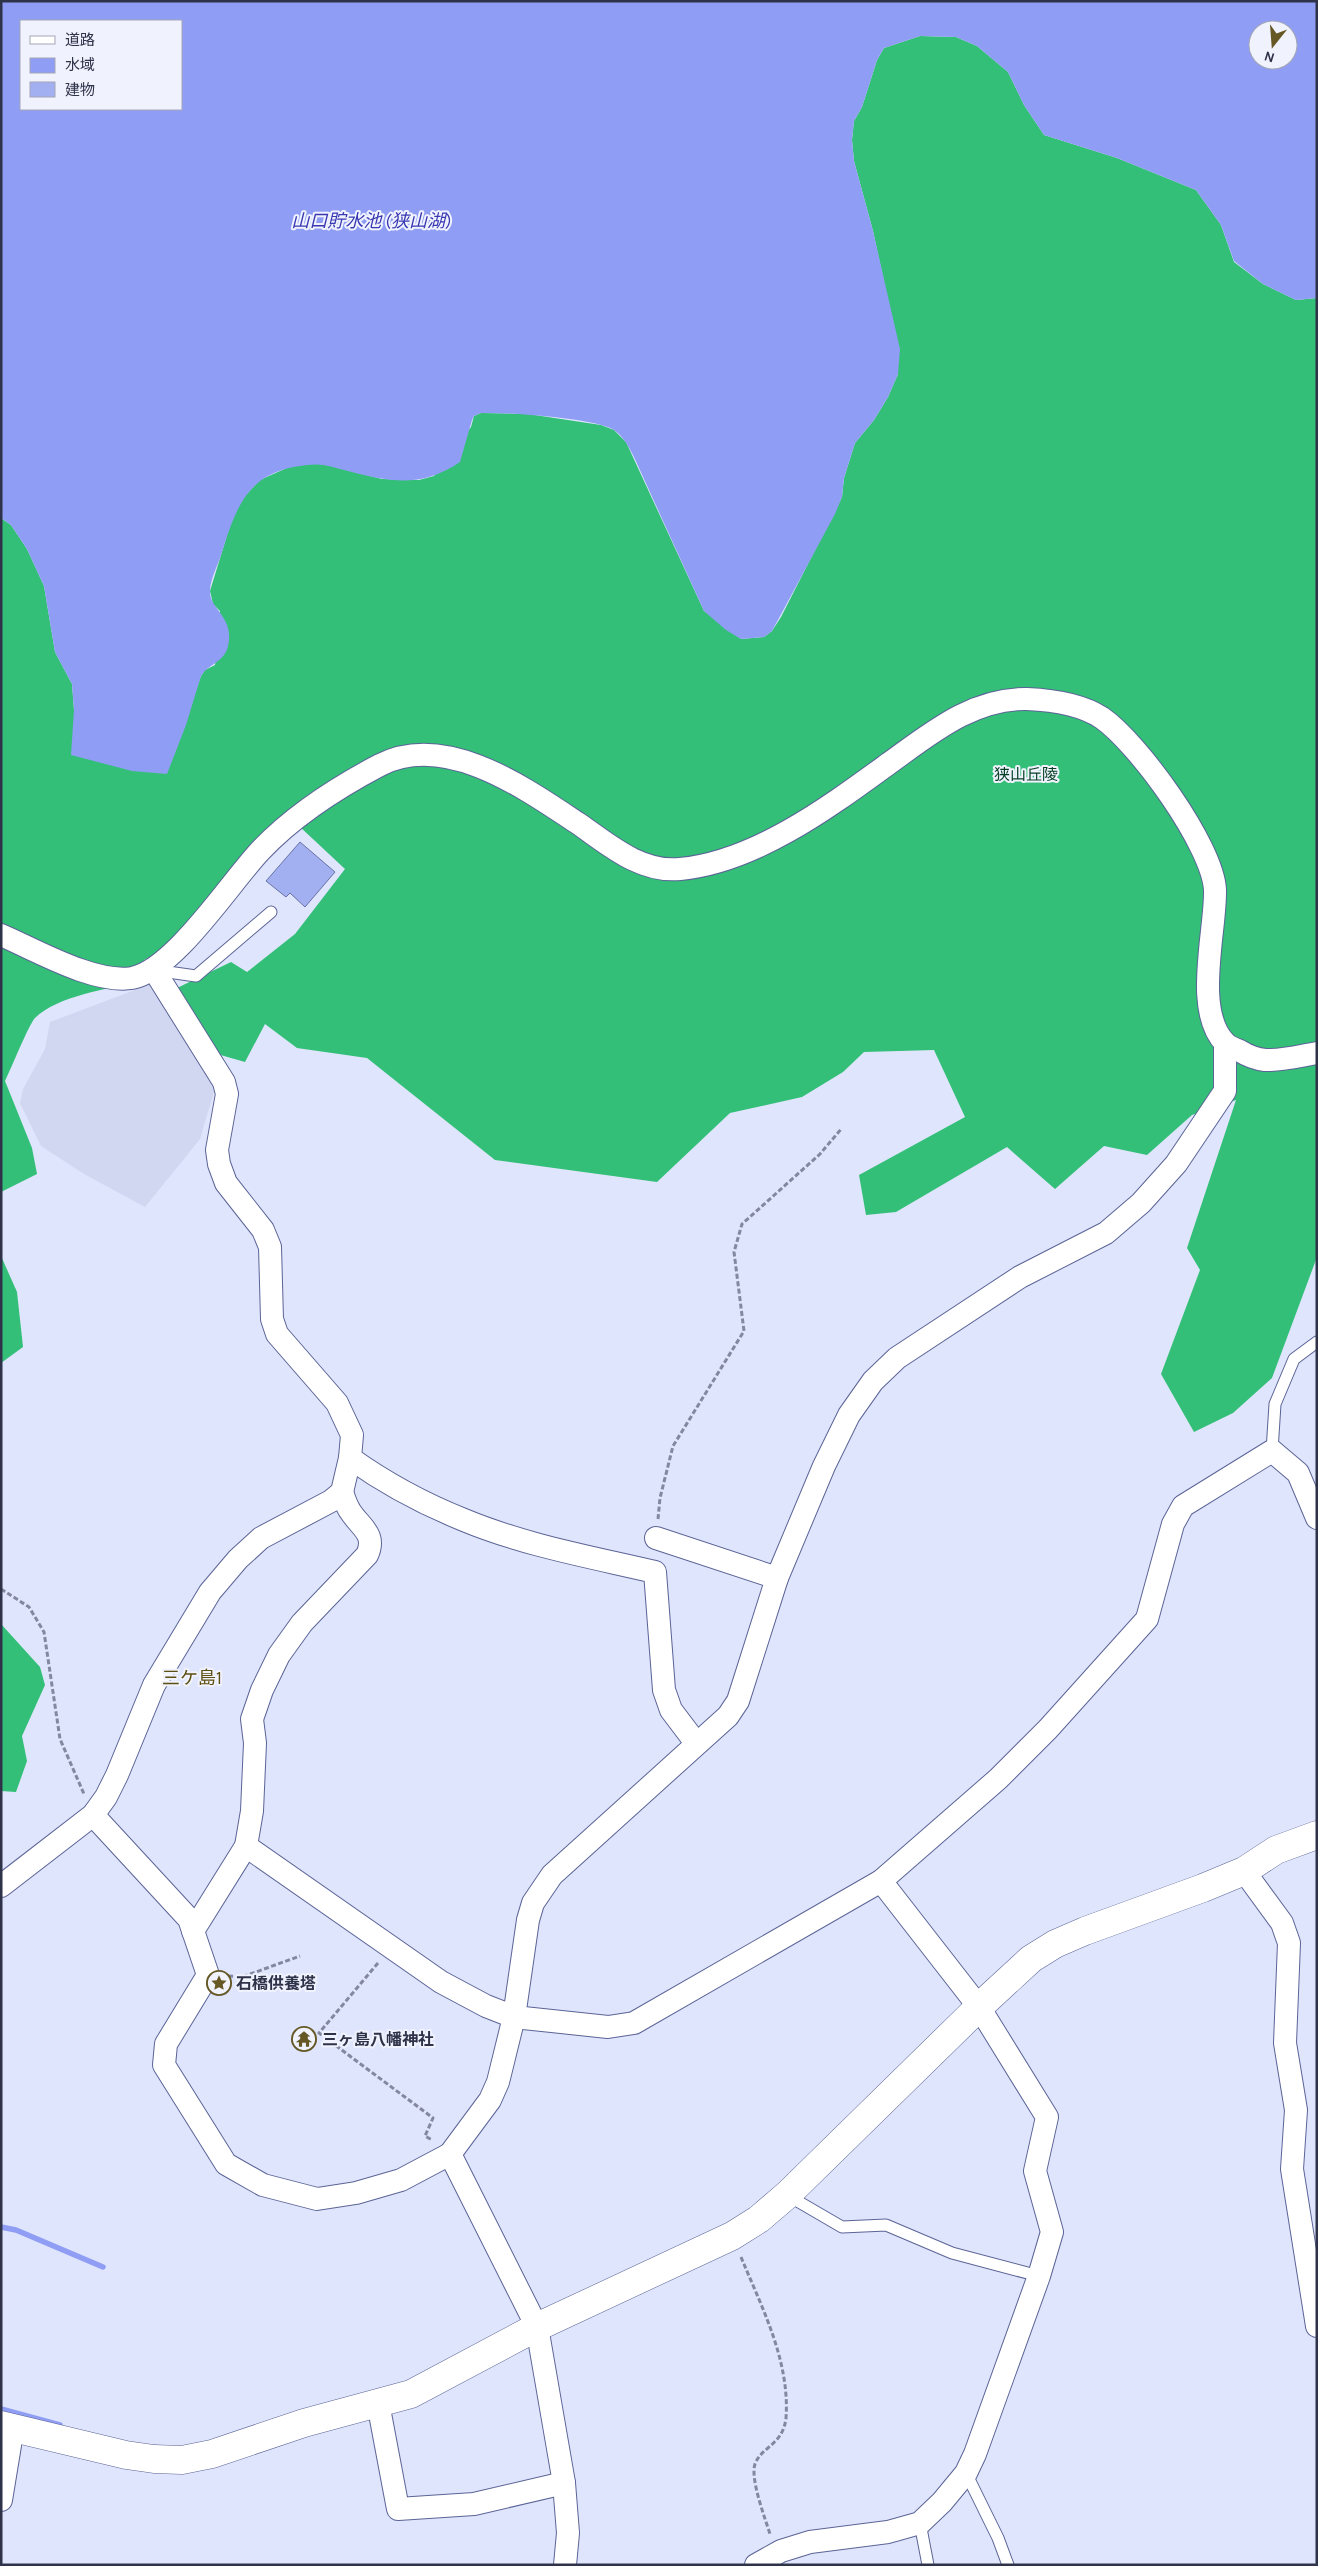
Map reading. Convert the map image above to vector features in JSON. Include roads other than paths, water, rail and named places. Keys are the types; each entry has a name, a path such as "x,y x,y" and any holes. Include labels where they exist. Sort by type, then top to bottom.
{"street":[{"path":"1,935 101,976 131,978 154,970 180,945 261,849 275,837 324,799 385,762 414,754 443,756 480,765 580,825 613,849 646,865 675,870 703,865 748,850 791,831 938,728 967,711 998,701 1026,699 1073,705 1099,715 1122,735 1180,812 1203,850 1215,886 1208,976 1211,1020 1226,1043 1248,1056 1266,1060 1317,1054"},
{"path":"154,970 224,1082 227,1094 217,1150 219,1164 226,1183 263,1230 270,1246 272,1318 277,1334 337,1403 352,1435 350,1458 342,1492 350,1511 368,1531 370,1548 367,1555 302,1623 279,1655 262,1690 252,1719 255,1743 252,1811 246,1846 193,1931"},
{"path":"93,1815 189,1919 208,1975 166,2044 164,2065 226,2164 263,2184 318,2198 356,2193 401,2180 450,2154 490,2100 498,2082 514,2017 528,1920 533,1903 552,1875 728,1716 738,1701 776,1578 824,1466 849,1415 873,1381 897,1358 1020,1276 1106,1233 1141,1203 1176,1164 1225,1091 1226,1043"},
{"path":"246,1846 441,1982 486,2006 514,2017 608,2027 634,2023 881,1881 1004,1772 1048,1729 1147,1619 1173,1524 1183,1506 1272,1451 1298,1473 1317,1518"},
{"path":"350,1458 371,1473 464,1521 520,1539 655,1572 658,1641 664,1690 671,1710 696,1743"},
{"path":"1,1886 93,1815 106,1797 117,1775 154,1685 210,1592 238,1559 261,1538 331,1501 342,1492"},
{"path":"656,1538 776,1578"},
{"path":"1,2500 7,2426 126,2455 182,2460 212,2454 304,2423 411,2394 537,2327 732,2236 788,2195 979,2007 1031,1959 1054,1944 1244,1871 1276,1850 1317,1835"},
{"path":"1244,1871 1282,1924 1290,1943 1285,2043 1296,2110 1292,2169 1317,2326"},
{"path":"763,2562 810,2542 888,2532 920,2523 942,2502 966,2474 1039,2276 1052,2232 1035,2171 1047,2117 979,2007 881,1881"},
{"path":"450,2154 537,2327 564,2484 568,2533 565,2565"},
{"path":"378,2403 398,2509 474,2504 564,2484"}],"lane":[{"path":"154,970 196,976 271,912"},
{"path":"1272,1451 1275,1404 1294,1359 1317,1342"},
{"path":"788,2195 842,2227 886,2225 952,2252 1039,2276"},
{"path":"966,2474 998,2538 1008,2565"},
{"path":"920,2523 928,2565"}],"water":[{"name":"山口貯水池 (狭山湖)","path":"1,1 1317,1 1317,298 1296,300 1263,284 1234,261 1221,225 1196,190 1117,158 1044,135 1024,105 1008,72 977,46 956,37 920,36 884,48 877,60 862,107 854,121 852,140 854,161 873,231 900,349 898,374 888,397 874,420 855,443 844,478 842,497 835,514 772,631 764,637 741,639 726,630 704,611 634,457 626,442 617,432 604,426 570,419 481,413 474,416 472,420 460,462 432,476 419,479 392,480 328,466 307,465 288,468 272,474 259,482 249,492 234,518 210,586 213,603 228,628 229,636 226,652 220,660 208,668 201,676 186,725 167,774 132,771 71,755 74,710 72,684 55,652 44,586 27,549 11,525 1,518"}],"waterway":[{"path":"1,2227 16,2230 103,2267"},
{"path":"1,2409 60,2425"}],"place":[{"name":"石橋供養塔","path":"219,1983"},
{"name":"三ヶ島八幡神社","path":"304,2039"}],"district":[{"name":"三ケ島1","path":"192,1678"}],"park label":[{"name":"狭山丘陵","path":"1026,774"}]}
